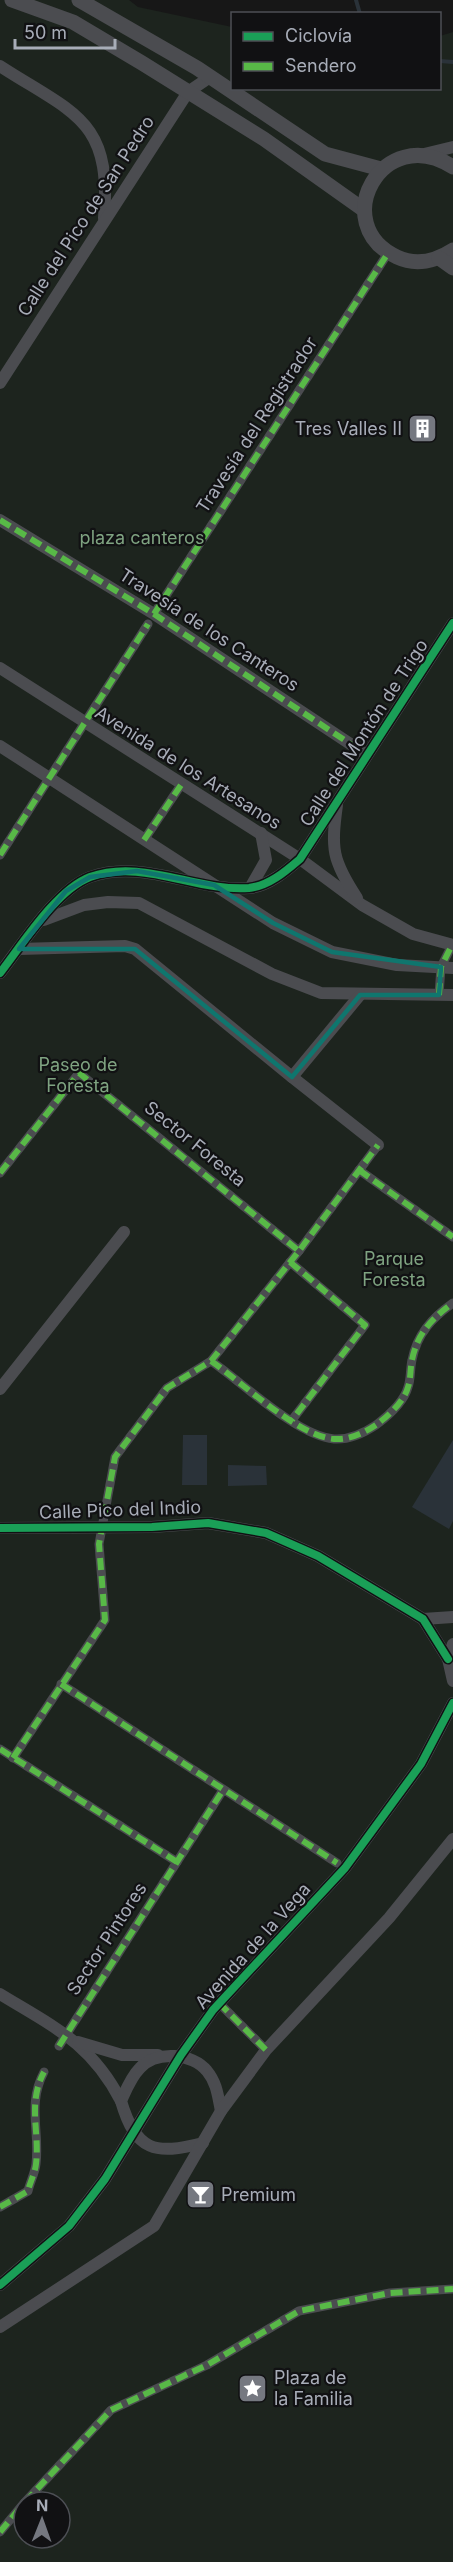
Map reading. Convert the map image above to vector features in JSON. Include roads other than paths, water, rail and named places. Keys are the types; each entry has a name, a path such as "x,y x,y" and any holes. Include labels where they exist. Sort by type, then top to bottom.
{"street":[{"path":"12,0 73,22 264,139 364,210"},
{"path":"79,0 210,77 325,154 381,169"},
{"path":"0,66 83,119 102,151 106,186 104,221"},
{"name":"Calle del Pico de San Pedro","path":"0,383 188,92 210,77"},
{"path":"453,147 399,158 381,169 369,188 364,210 371,234 388,253 413,262 439,258 453,250"},
{"path":"420,154 437,158 453,167"},
{"name":"Travesía del Registrador","path":"0,855 388,253"},
{"path":"439,258 453,268"},
{"name":"Travesía de los Canteros","path":"0,520 151,619 367,755"},
{"name":"Calle del Montón de Trigo","path":"250,888 279,877 300,859 453,623"},
{"name":"Avenida de los Artesanos","path":"0,668 181,785 261,833 362,905 413,934 453,945"},
{"path":"0,746 273,923 332,952 397,965 447,968"},
{"path":"144,840 181,785"},
{"path":"338,801 332,837 338,870 362,905"},
{"path":"0,973 66,891 90,877 137,871 214,885 250,888 266,860 261,833"},
{"path":"42,920 84,905 108,902 139,903 291,984 321,993 453,995"},
{"path":"439,995 453,945"},
{"path":"13,1758 105,1620 99,1544 116,1456 167,1388 211,1361 299,1251 378,1145 135,949 125,946 20,949"},
{"path":"292,1077 360,995"},
{"name":"Sector Foresta","path":"1,1169 79,1073 299,1251"},
{"path":"359,1170 453,1237"},
{"path":"0,1389 124,1232"},
{"path":"290,1262 365,1325 292,1420"},
{"path":"211,1361 314,1434 334,1439 362,1434 389,1416 408,1388 412,1359 421,1333 436,1314 453,1303"},
{"name":"Calle Pico del Indio","path":"0,1528 102,1527 208,1522 266,1533 318,1556 423,1619 448,1659"},
{"path":"423,1619 453,1617"},
{"path":"453,1644 448,1659 453,1681"},
{"path":"61,1684 337,1863"},
{"name":"Avenida de la Vega","path":"0,2285 69,2226 105,2179 181,2055 219,2003 345,1868 421,1764 453,1703"},
{"path":"0,1749 177,1862"},
{"name":"Sector Pintores","path":"59,2046 223,1790"},
{"path":"0,2327 154,2226 221,2111 266,2050 389,1918 453,1839"},
{"path":"0,1994 77,2042 107,2074 122,2101 133,2133 153,2148 174,2150 203,2143"},
{"path":"219,2003 266,2050"},
{"path":"77,2042 122,2055 181,2055 207,2070 216,2087 221,2111"},
{"path":"122,2101 141,2066 153,2059 181,2055"},
{"path":"0,2207 27,2191 36,2165 34,2105 36,2088 44,2072"},
{"path":"37,2490 111,2410 209,2369 298,2311 390,2293 453,2289"},
{"path":"0,2532 12,2518"}],"waterway":[{"path":"356,0 359,12"},
{"path":"441,61 453,62"}],"place":[{"name":"Tres Valles II","path":"423,429"},
{"name":"Premium","path":"200,2195"},
{"name":"Plaza de la Familia","path":"253,2388"}],"park label":[{"name":"plaza canteros","path":"142,538"},
{"name":"Paseo de Foresta","path":"78,1075"},
{"name":"Parque Foresta","path":"394,1269"}]}
